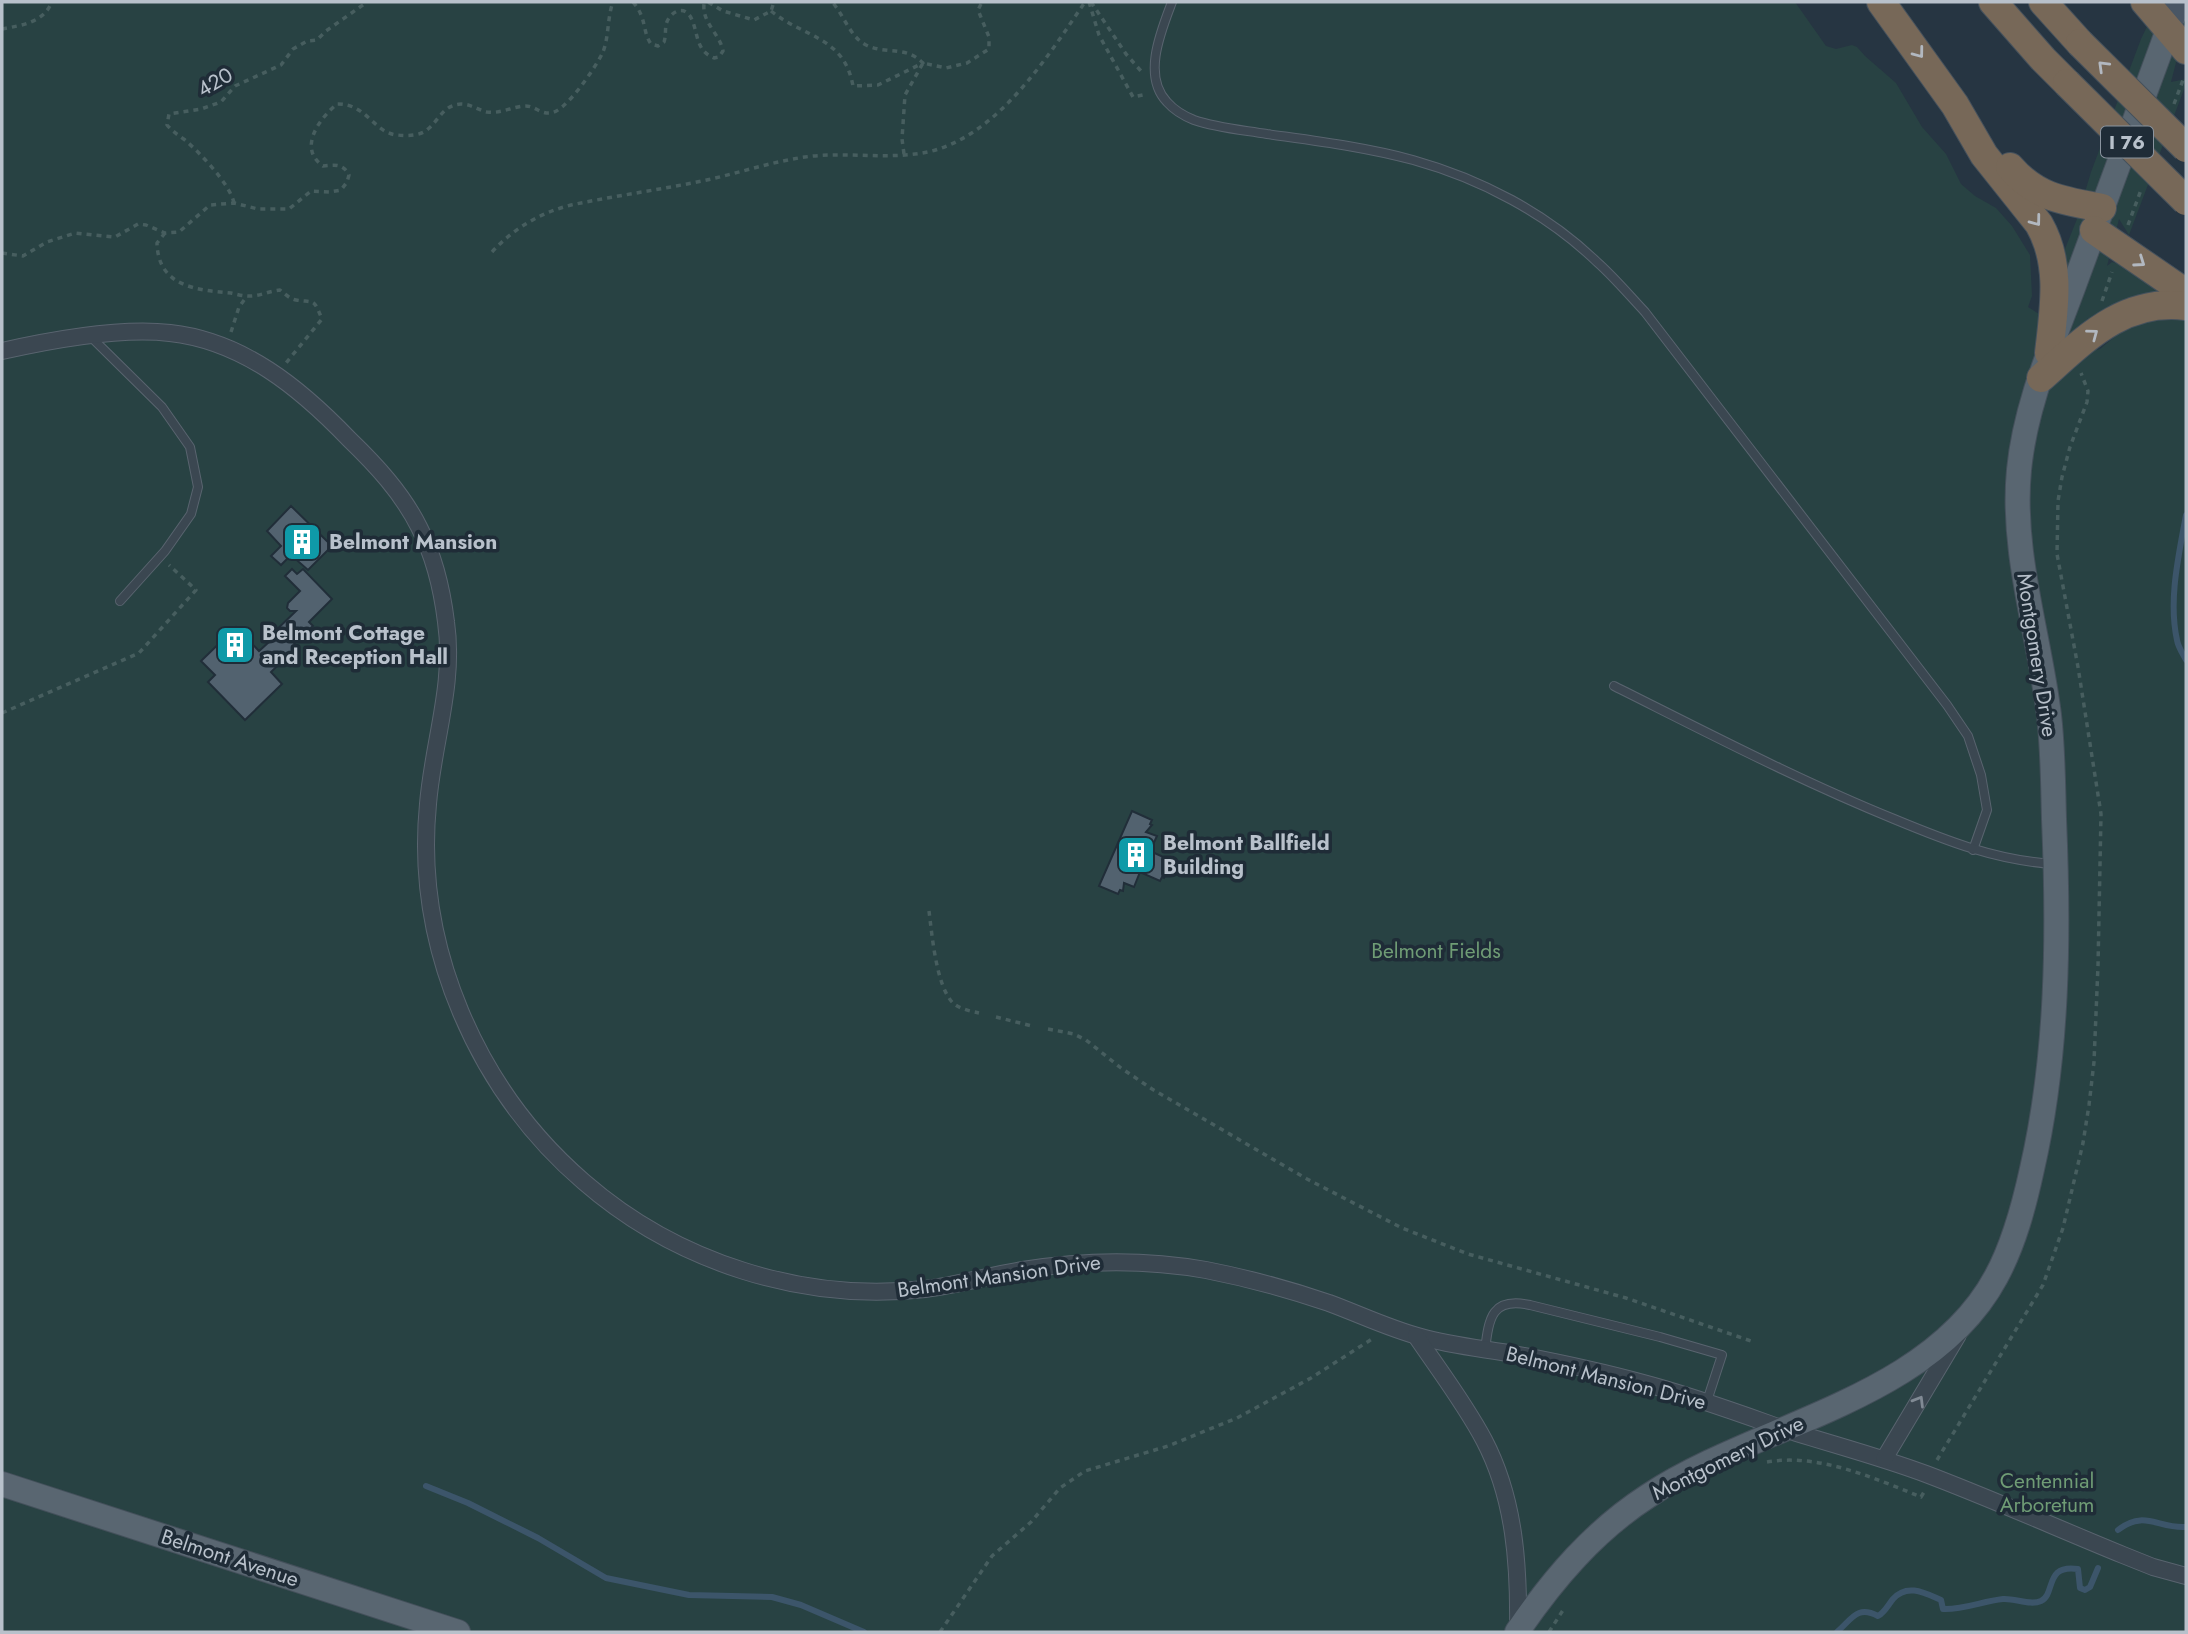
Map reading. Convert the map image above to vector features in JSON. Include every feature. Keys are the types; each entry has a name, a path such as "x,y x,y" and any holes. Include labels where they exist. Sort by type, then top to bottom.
{"highway":[{"path":"1881,2 1955,104 2020,178 2034,189 2098,219 2186,293"},
{"name":"I 76","path":"1993,2 2043,59 2186,201"},
{"name":"I 76","path":"2043,2 2080,43 2186,148"},
{"path":"2145,2 2186,50"},
{"path":"1955,104 1984,155 2039,224 2049,244 2053,262 2055,303 2045,365"},
{"path":"2045,365 2117,318 2145,306 2186,306"}],"main road":[{"name":"Montgomery Drive","path":"1518,1632 1554,1580 1570,1562 1648,1496 1684,1475 1898,1374 1947,1340 1968,1318 1997,1276 2007,1253 2027,1192 2043,1108 2052,1024 2056,865 2049,716 2021,547 2018,474 2023,441 2045,365 2179,2"},
{"name":"Belmont Avenue","path":"2,1484 458,1632"}],"street":[{"name":"Belmont Mansion Drive","path":"2,351 90,336 168,332 224,347 277,374 324,413 385,477 416,520 429,547 438,579 449,642 447,695 428,795 425,845 431,909 450,985 475,1045 495,1080 535,1135 587,1186 642,1226 733,1268 794,1284 857,1290 926,1289 1032,1268 1107,1261 1138,1261 1206,1270 1284,1289 1416,1336 1602,1373 1707,1401 1884,1459 2154,1567 2186,1576"},
{"name":"Montgomery Drive","path":"1884,1459 1968,1318"},
{"path":"1416,1336 1470,1416 1496,1467 1516,1549 1518,1632"}],"lane":[{"path":"1172,2 1157,43 1156,70 1159,91 1180,113 1194,120 1241,130 1354,147 1402,158 1487,187 1542,217 1597,261 1645,312 1968,736 1981,775 1987,810 1973,850"},
{"path":"90,336 162,407 190,447 198,487 191,514 159,557 120,601"},
{"path":"1614,686 1832,794 1973,850 2030,863 2056,865"},
{"path":"1485,1350 1491,1319 1497,1310 1505,1303 1530,1305 1722,1355 1707,1401"}],"path":[{"path":"2,29 41,18 47,13 52,2"},
{"name":"420","path":"234,203 233,197 218,175 197,151 167,125 169,114 201,109 221,102 235,86 281,65 293,49 307,41 317,40 367,2"},
{"path":"2,253 23,256 47,242 75,233 115,237 138,225 146,225 165,233 179,232 186,228 202,209 210,205 234,203 258,209 289,209 312,191 341,190 349,175 346,169 338,164 323,166 313,155 311,146 318,122 337,104 355,107 382,130 394,135 423,132 429,129 444,109 462,104 486,112 525,106 551,114 567,103 603,52 613,2"},
{"path":"633,2 644,19 648,40 652,44 658,46 664,42 666,25 671,14 683,10 689,15 702,50 714,58 719,57 723,51 722,44 705,18 704,5 708,2 723,11 754,20 771,11 774,2"},
{"path":"832,2 853,34 866,45 913,53 923,63 946,68 967,63 989,49 989,37 978,10 982,2"},
{"path":"1088,2 1126,54 1159,91"},
{"path":"1088,2 1099,35 1133,97"},
{"path":"492,252 523,225 555,209 571,205 701,181 804,157 932,151 959,140 1009,102 1033,76 1088,2"},
{"path":"771,11 785,23 823,40 841,55 851,72 853,86 878,85 923,63"},
{"path":"904,154 902,139 905,95 923,63"},
{"path":"165,233 159,239 157,249 163,266 173,278 189,288 247,296 280,290 295,300 311,301 317,307 322,319 277,374"},
{"path":"2101,305 2115,263"},
{"path":"224,347 239,307 247,296"},
{"path":"2,713 139,653 196,590 159,557"},
{"path":"929,911 936,957 945,990 957,1006 979,1013"},
{"path":"996,1017 1032,1026"},
{"path":"1048,1029 1074,1034 1086,1040 1152,1089 1368,1213 1468,1254 1626,1298 1751,1341"},
{"path":"940,1632 992,1556 1031,1522 1060,1488 1085,1471 1168,1446 1237,1418 1311,1378 1390,1326"},
{"path":"1760,1464 1782,1459 1821,1464 1877,1480 1921,1497 1924,1492"},
{"path":"1549,1632 1572,1597"}],"green space":[{"path":"2,2 1795,2 1826,46 1836,49 1852,45 1857,47 1896,83 1922,127 1946,154 1961,184 1996,208 2012,226 2030,255 2032,296 2028,307 2039,314 2077,219 2091,172 2141,39 2159,2 2186,2 2186,24 2171,82 2186,79 2186,84 2129,235 2119,219 2107,266 2112,262 2119,264 2165,293 2089,320 2088,318 2069,369 2091,351 2100,349 2131,326 2156,319 2186,319 2186,1632 2,1632"}],"building":[{"name":"Belmont Mansion","path":"291,506 332,546 308,570 291,555 281,565 271,556 281,546 267,531"},
{"name":"Belmont Cottage and Reception Hall","path":"292,569 297,574 303,569 332,599 309,622 313,626 294,643 297,647 271,672 282,684 245,720 208,682 215,675 201,661 236,627 259,651 270,641 268,638 296,611 287,608 288,603 300,591 285,576"},
{"name":"Belmont Ballfield Building","path":"1132,811 1152,820 1152,825 1146,832 1157,836 1150,851 1170,860 1170,865 1160,881 1140,872 1134,887 1124,883 1123,891 1120,890 1118,894 1099,886"}],"waterway":[{"path":"2186,515 2174,609 2178,643 2186,660"},
{"path":"426,1486 468,1503 538,1538 606,1578 689,1595 772,1597 801,1605 864,1632"},
{"path":"2118,1530 2144,1520 2186,1527"},
{"path":"1837,1632 1860,1613 1878,1616 1904,1591 1916,1591 1941,1600 1943,1609 2003,1599 2037,1602 2046,1597 2052,1580 2060,1571 2078,1569 2080,1588 2085,1590 2090,1587 2098,1568"}],"place":[{"name":"Belmont Mansion","path":"302,542"},
{"name":"Belmont Cottage and Reception Hall","path":"235,645"},
{"name":"Belmont Ballfield Building","path":"1136,855"}],"park label":[{"name":"Belmont Fields","path":"1436,951"},
{"name":"Centennial Arboretum","path":"2047,1493"}]}
